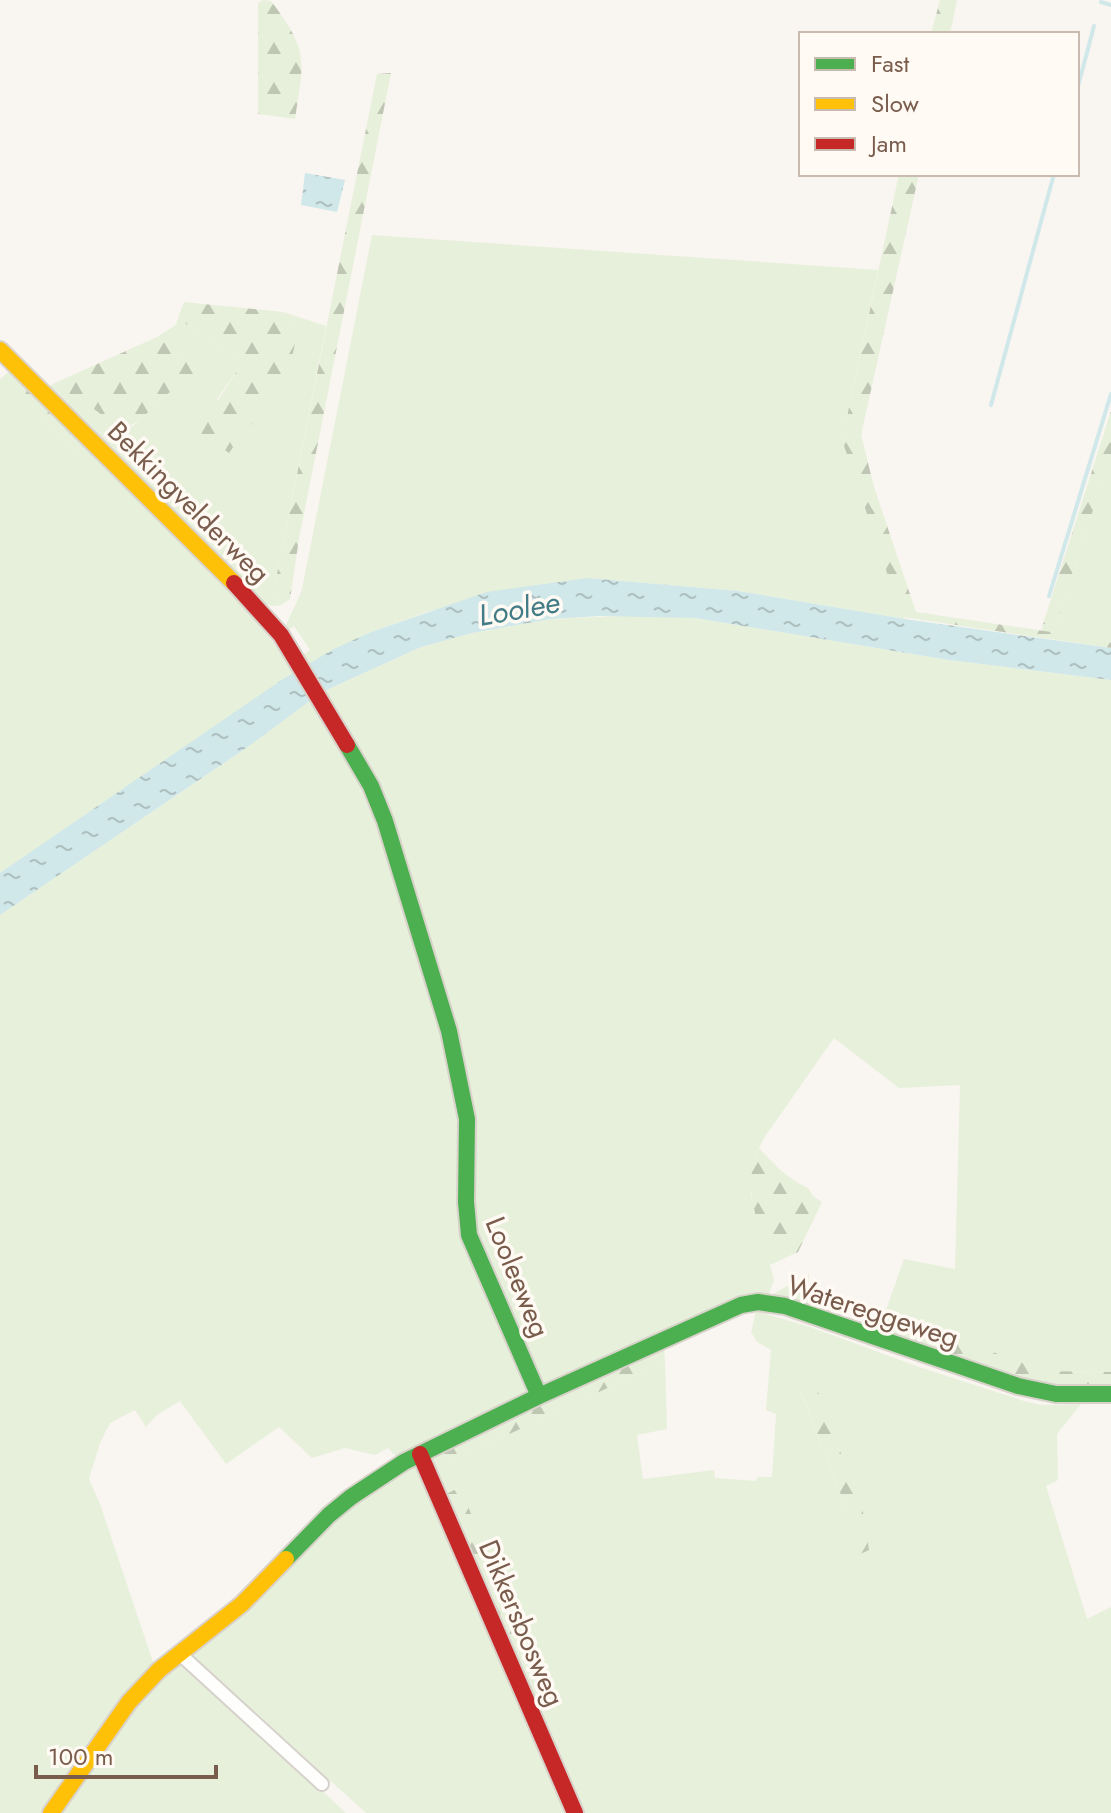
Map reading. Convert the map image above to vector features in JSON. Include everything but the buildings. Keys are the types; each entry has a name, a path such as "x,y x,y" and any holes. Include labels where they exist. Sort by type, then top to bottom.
{"street":[{"name":"Bekkingvelderweg","path":"0,350 244,593 281,635 322,704"},
{"name":"Looleeweg","path":"322,704 371,786 385,821 454,1051 465,1103 469,1140 465,1216 469,1235 539,1396"},
{"name":"Watereggeweg","path":"539,1396 741,1305 758,1302 785,1306 1018,1386 1056,1394 1111,1394"},
{"path":"51,1813 129,1702 159,1670 242,1604 329,1515 386,1472 539,1396"},
{"name":"Dikkersbosweg","path":"420,1454 575,1813"},
{"path":"180,1654 322,1784"}],"green space":[{"path":"940,0 957,0 950,32 932,32"},
{"path":"271,1 298,45 301,69 295,119 258,114 258,3"},
{"path":"391,73 299,539 290,599 281,605 274,589 377,74"},
{"path":"899,176 919,176 861,435 874,487 916,612 1111,641 1111,648 902,617 842,440"},
{"path":"372,235 878,270 842,440 905,619 738,591 588,578 430,611 371,632 306,666 300,657 310,650 294,626 284,633 302,589"},
{"path":"184,302 283,312 298,329 287,381 229,453 198,431 239,368 240,360 186,324 179,315"},
{"path":"283,312 326,326 274,589 281,605 276,606 258,598 47,387 57,382 75,399 79,398 121,428 133,426 177,385 199,371 157,337 176,325 179,315 186,324 240,360 239,368 217,399 229,453 298,329"},
{"path":"157,337 199,371 191,383 171,391 131,425 121,429 79,398 75,399 57,382"},
{"path":"12,369 29,386 32,413 46,422 83,459 100,456 178,533 251,614 295,673 0,873 0,379"},
{"path":"29,386 100,456 96,460 83,459 46,422 32,413 25,394"},
{"path":"1111,411 1111,454 1056,625 1043,624"},
{"path":"1111,454 1111,641 1042,632 1043,624 1056,625"},
{"path":"645,615 695,618 949,660 1111,680 1111,1372 1046,1371 954,1339 952,1355 877,1336 904,1259 955,1269 960,1085 899,1088 834,1038 764,1138 755,1156 751,1195 774,1280 768,1297 547,1387 540,1383 471,1223 474,1160 421,916 322,692 421,647 472,633 551,619"},
{"path":"312,699 375,806 450,1068 460,1115 460,1191 530,1386 529,1395 398,1459 388,1448 375,1455 345,1448 312,1458 279,1427 226,1464 180,1401 157,1415 146,1427 135,1410 110,1423 89,1479 154,1665 44,1813 0,1813 0,915 249,746"},
{"path":"759,1148 780,1170 808,1188 822,1202 798,1252 770,1265 751,1192 751,1177"},
{"path":"809,1274 808,1309 766,1298"},
{"path":"756,1311 1024,1401 1041,1405 1081,1404 1057,1434 1058,1480 1046,1486 1087,1619 1111,1607 1111,1813 580,1813 513,1652 525,1647 459,1487 446,1494 435,1469 665,1361 667,1429 637,1435 643,1479 714,1470 715,1478 756,1481 758,1477 772,1477 776,1414 766,1410 771,1350 757,1342 751,1332","holes":["814,1383 869,1550 857,1555 851,1521 799,1388"]},
{"path":"953,1338 1046,1371 1111,1372 1111,1389 1039,1385 952,1355"},
{"path":"664,1346 665,1361 435,1469 432,1456"},
{"path":"814,1382 863,1512 869,1550 856,1556 851,1521 799,1387"},
{"path":"417,1464 567,1813 366,1813 186,1650 325,1521 407,1465"},
{"path":"460,1487 526,1647 513,1652 446,1494"},
{"path":"178,1656 346,1813 55,1813 152,1679"}],"water":[{"path":"305,173 345,180 337,212 301,205"},
{"name":"Loolee","path":"588,578 738,591 905,619 1111,648 1111,680 949,660 695,618 600,616 551,619 472,633 421,647 322,692 249,746 0,915 0,873 283,679 334,649 371,632 487,592"}],"waterway":[{"path":"1101,2 1111,5"},
{"path":"1079,82 1094,26"},
{"path":"991,405 1053,176"},
{"path":"1049,596 1111,394"}],"traffic: fast":[{"path":"347,745 371,786 385,821 449,1031 467,1119 466,1202 469,1235 539,1396"},
{"path":"286,1559 329,1515 404,1462 539,1396 741,1305 758,1302 785,1306 1018,1386 1056,1394 1111,1394"}],"traffic: slow":[{"path":"0,350 234,583"},
{"path":"51,1813 129,1702 159,1670 242,1604 286,1559"}],"traffic: jam":[{"path":"234,583 281,635 347,745"},
{"path":"420,1454 575,1813"}]}
